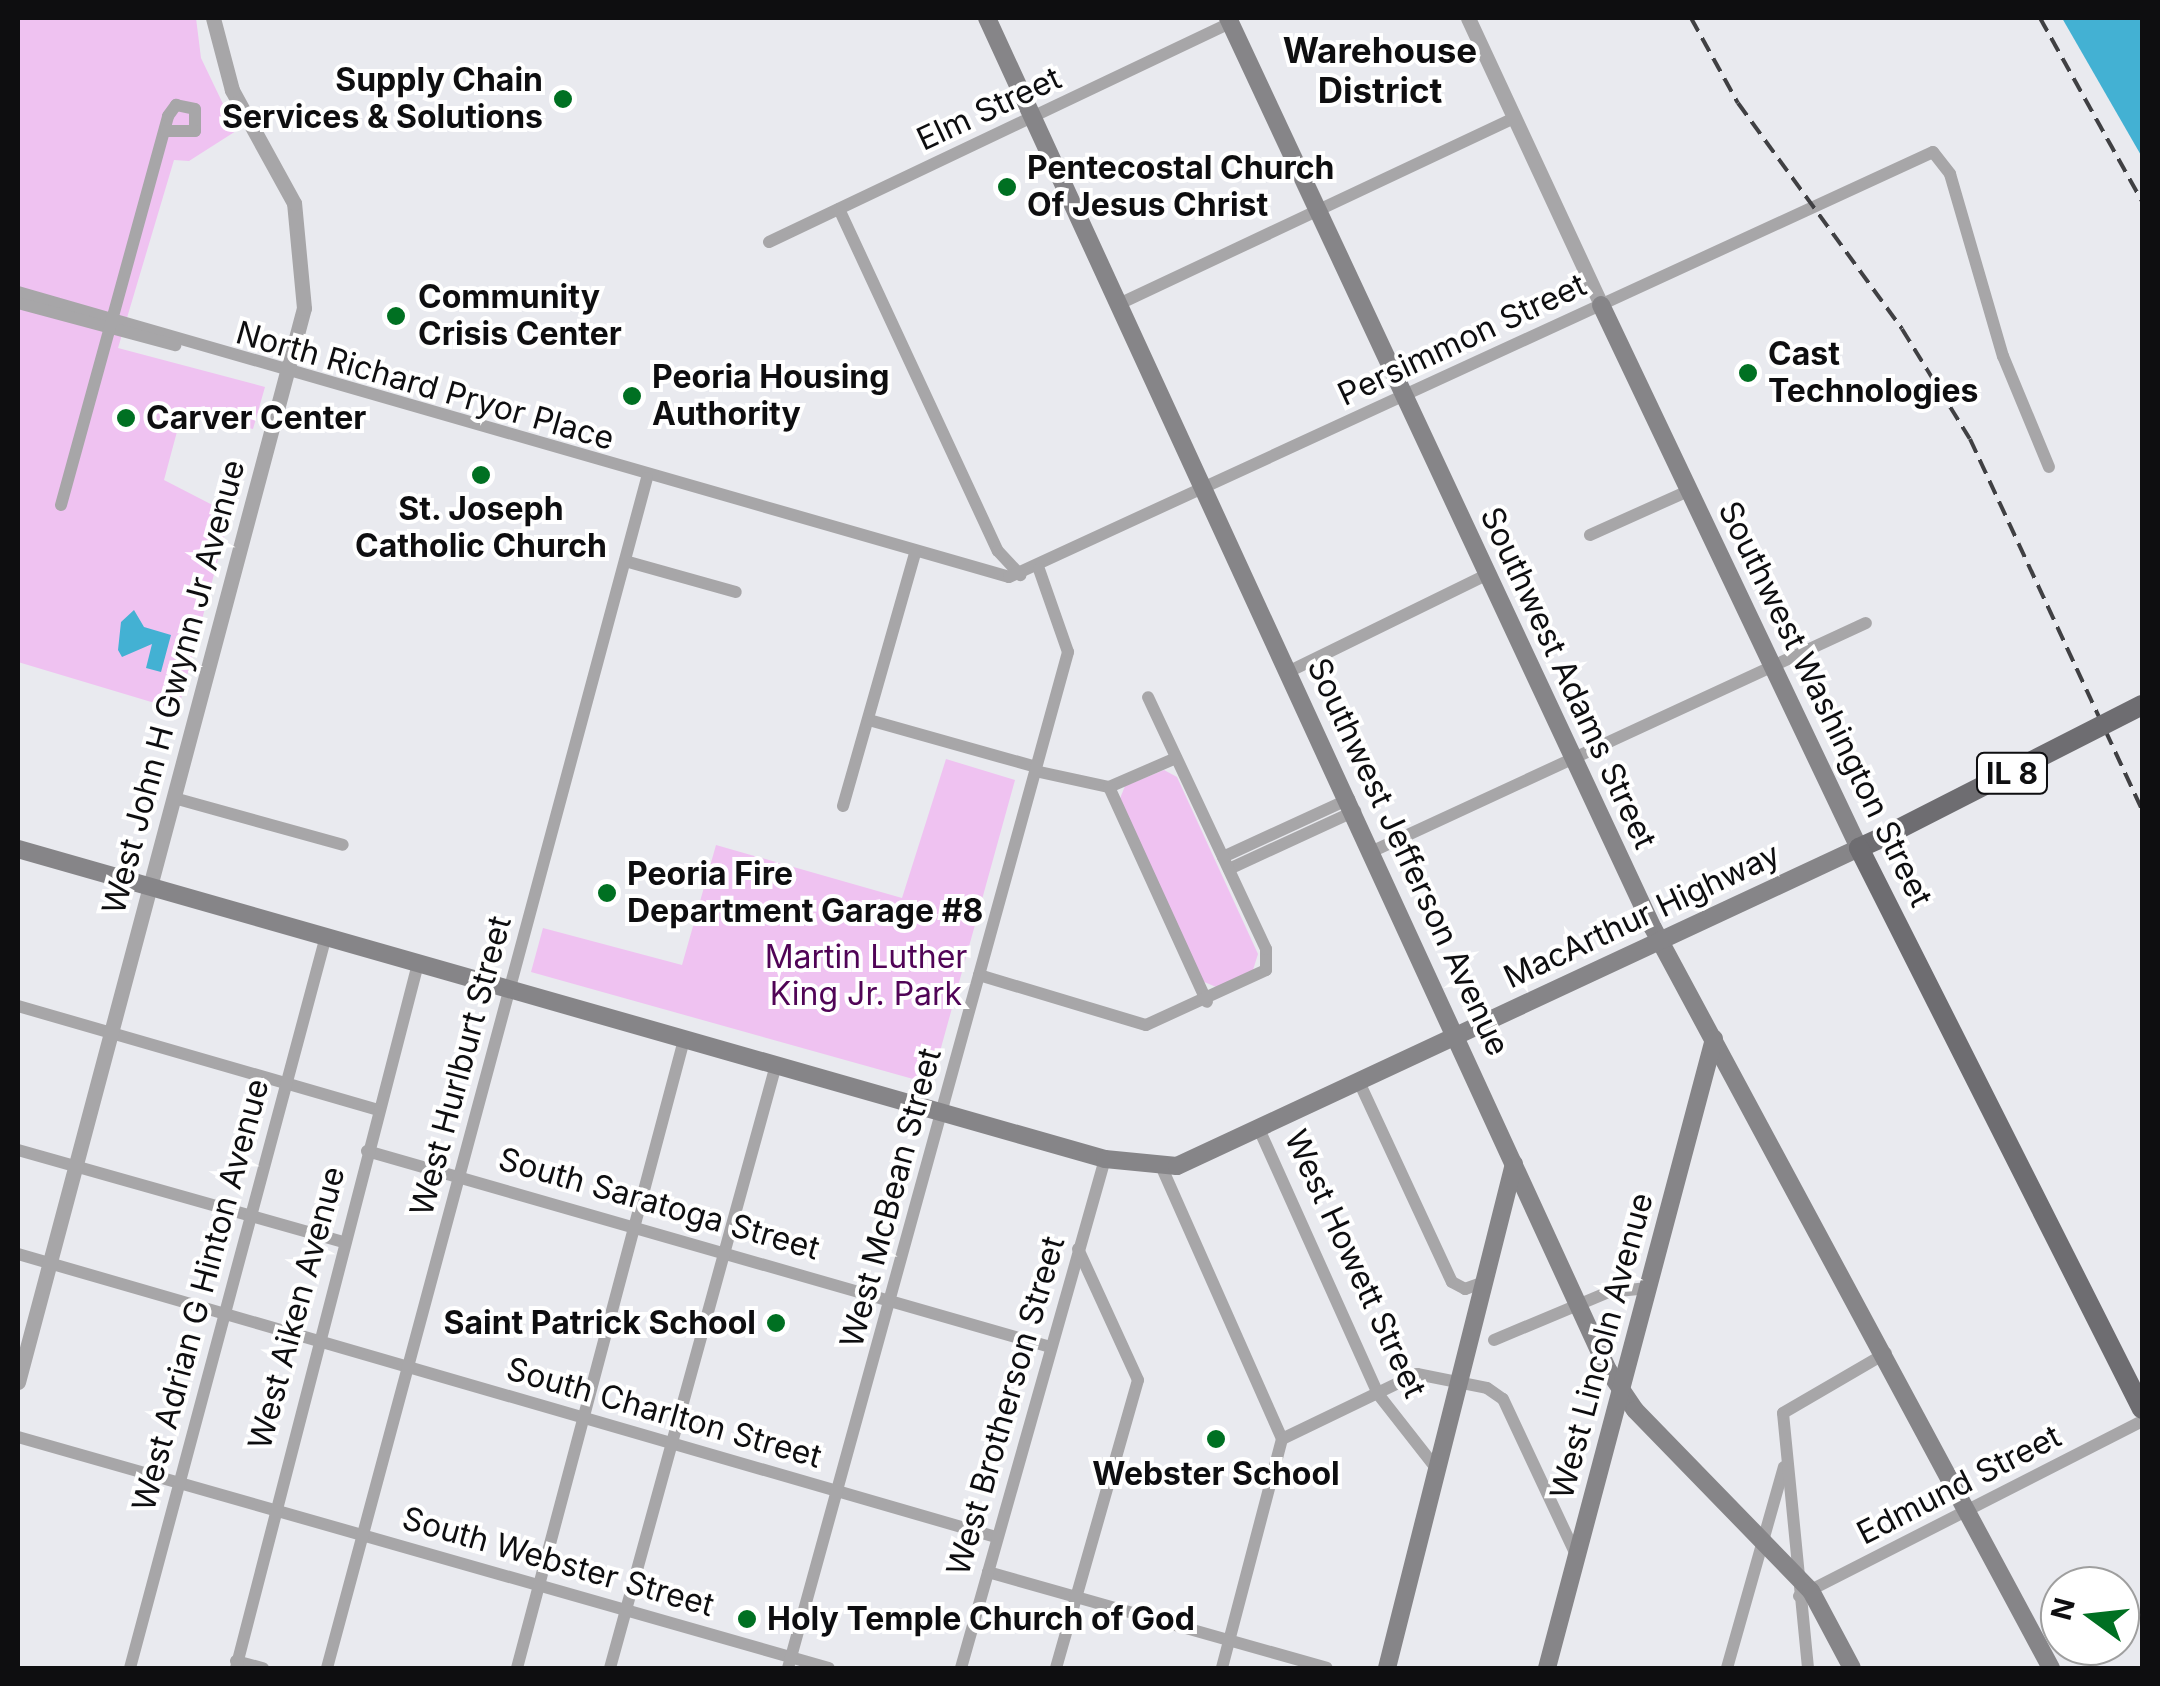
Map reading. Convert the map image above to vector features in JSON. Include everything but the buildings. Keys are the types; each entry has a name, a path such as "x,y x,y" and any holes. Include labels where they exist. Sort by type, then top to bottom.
{"main road":[{"name":"Southwest Jefferson Avenue","path":"987,18 1620,1392 1796,1574 1852,1668"},
{"name":"Southwest Adams Street","path":"1229,20 1660,941 1886,1353 2051,1668"},
{"name":"Southwest Washington Street","path":"1601,305 1859,848 2142,1409"},
{"name":"MacArthur Highway","path":"1162,1168 1360,1084 1458,1034 1881,838 2142,705"},
{"path":"18,849 1105,1159 1162,1168"},
{"name":"West Lincoln Avenue","path":"1547,1668 1714,1039"},
{"name":"West Howett Street","path":"1387,1668 1436,1468 1463,1380 1514,1164"}],"street":[{"name":"West John H Gwynn Jr Avenue","path":"18,1382 306,294 303,237 286,184 229,82 212,18"},
{"name":"Southwest Washington Street","path":"1468,18 1601,305"},
{"name":"Elm Street","path":"770,242 1033,119 1229,20"},
{"path":"1119,304 1514,118"},
{"path":"61,504 166,131"},
{"name":"Persimmon Street","path":"1020,575 1927,155 1938,154 1950,174 2003,356 2049,467"},
{"path":"839,209 998,551 1020,575"},
{"name":"North Richard Pryor Place","path":"18,292 110,324 287,376 914,554 1020,575"},
{"name":"North Richard Pryor Place","path":"18,303 110,324"},
{"name":"West Hurlburt Street","path":"328,1668 647,478"},
{"path":"1590,535 1690,490"},
{"path":"844,806 914,554"},
{"path":"625,561 736,592"},
{"name":"West McBean Street","path":"789,1663 841,1492 1068,652 1039,569"},
{"path":"1290,671 1486,575"},
{"path":"1374,851 1770,664 1866,623"},
{"path":"979,975 1146,1024 1208,1002 1266,970 1266,948 1148,698"},
{"path":"869,720 1109,787 1176,758"},
{"path":"1109,787 1208,1002"},
{"path":"174,798 342,845"},
{"path":"1226,863 1352,805"},
{"name":"West Adrian G Hinton Avenue","path":"130,1668 326,936"},
{"name":"West Aiken Avenue","path":"236,1665 272,1508 418,964"},
{"path":"18,1006 378,1110"},
{"path":"517,1668 684,1040"},
{"path":"610,1668 776,1065"},
{"path":"1360,1084 1452,1282 1464,1289 1487,1281"},
{"name":"West Howett Street","path":"1259,1130 1378,1394 1436,1468"},
{"path":"18,1150 343,1242"},
{"name":"South Saratoga Street","path":"367,1151 1050,1347"},
{"name":"West Brotherson Street","path":"960,1668 1105,1159"},
{"path":"1162,1168 1282,1439 1222,1668"},
{"path":"1056,1668 1138,1380 1078,1248"},
{"name":"South Charlton Street","path":"18,1254 996,1537"},
{"path":"1494,1340 1577,1305 1648,1288"},
{"path":"1796,1574 1782,1413 1886,1353"},
{"path":"1282,1439 1417,1374 1463,1380 1503,1399 1577,1556"},
{"name":"Edmund Street","path":"1805,1594 2142,1422"},
{"name":"South Webster Street","path":"18,1437 538,1585 789,1663 828,1668"},
{"path":"1727,1668 1786,1460"},
{"path":"988,1572 1327,1668"},
{"path":"1805,1594 1808,1668"},
{"path":"236,1665 263,1668"}],"green space":[{"path":"18,18 196,18 201,58 236,131 189,161 174,160 118,348 265,387 253,429 182,413 164,480 230,514 178,710 18,662"},
{"name":"Martin Luther King Jr. Park","path":"946,759 1015,780 931,1084 531,972 543,928 682,965 716,845 902,898"},
{"path":"1164,770 1177,777 1258,954 1253,970 1216,987 1202,981 1119,801 1125,786"}],"water":[{"path":"2062,18 2142,18 2142,157"},
{"path":"134,610 144,627 171,635 161,672 146,668 152,644 122,657 118,650 121,622"}],"railway":[{"path":"1691,18 1738,103 1902,329 1970,439 2142,809"},
{"path":"2040,18 2142,201"}],"place":[{"name":"Supply Chain Services & Solutions","path":"563,99"},
{"name":"Pentecostal Church Of Jesus Christ","path":"1007,187"},
{"name":"Community Crisis Center","path":"396,316"},
{"name":"Cast Technologies","path":"1748,373"},
{"name":"Peoria Housing Authority","path":"632,396"},
{"name":"Carver Center","path":"126,418"},
{"name":"St. Joseph Catholic Church","path":"481,475"},
{"name":"Peoria Fire Department Garage #8","path":"607,893"},
{"name":"Saint Patrick School","path":"776,1323"},
{"name":"Webster School","path":"1216,1439"},
{"name":"Holy Temple Church of God","path":"747,1619"}],"district":[{"name":"Warehouse District","path":"1380,70"}]}
